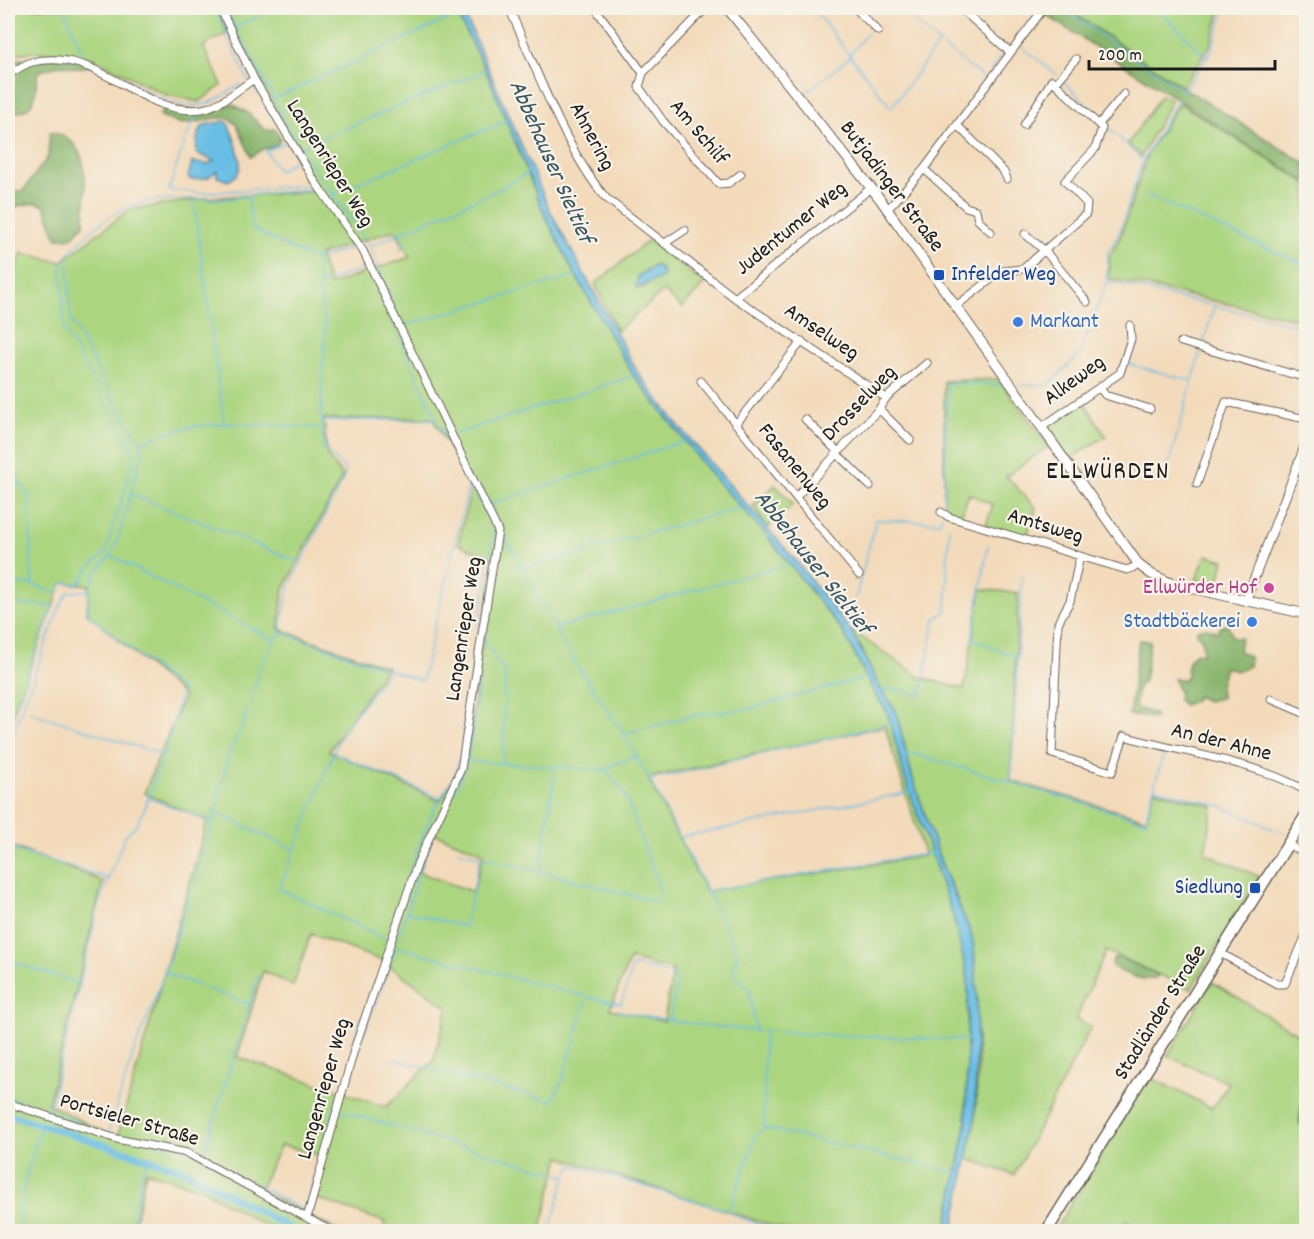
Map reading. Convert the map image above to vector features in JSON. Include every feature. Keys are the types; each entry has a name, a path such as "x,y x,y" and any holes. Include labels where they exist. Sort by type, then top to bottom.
{"main road":[{"name":"Butjadinger Straße","path":"727,8 871,188 1139,565 1151,574 1173,584 1246,600"},
{"path":"1246,600 1306,614"},
{"name":"Stadländer Straße","path":"1046,1232 1222,954 1306,815"}],"street":[{"name":"Langenrieper Weg","path":"220,8 254,79 314,180 363,251 498,531 461,769 418,862 354,1050 307,1218"},
{"name":"Ahnering","path":"509,8 566,131 593,182 606,198 735,298"},
{"path":"595,8 643,73 706,8"},
{"path":"855,8 878,31"},
{"path":"960,8 1010,52"},
{"path":"887,210 924,169 1044,8"},
{"path":"1024,125 1054,82 1076,59"},
{"path":"8,75 31,62 70,60 105,73 156,102 194,110 211,106 254,79"},
{"name":"Am Schilf","path":"643,73 639,87 663,121 719,184 729,183 741,174"},
{"path":"956,306 1002,271 1023,269 1086,214 1087,204 1065,181 1095,149 1103,133 1099,124 1054,82"},
{"path":"1099,124 1124,94"},
{"path":"957,125 1004,172 1007,179"},
{"path":"924,169 966,207 975,210 978,220 991,232"},
{"name":"Judentumer Weg","path":"735,298 871,188"},
{"path":"665,243 685,230"},
{"path":"1025,234 1045,251 1087,302"},
{"name":"Amselweg","path":"735,298 886,398"},
{"name":"Alkeweg","path":"1041,427 1120,373 1131,339 1130,325"},
{"path":"736,424 802,341"},
{"path":"1181,342 1306,378"},
{"name":"Drosselweg","path":"796,496 879,409 886,398 927,363"},
{"name":"Fasanenweg","path":"701,381 859,575"},
{"path":"1100,388 1106,395 1150,409"},
{"path":"1197,484 1226,402 1306,419"},
{"path":"879,409 910,440"},
{"path":"805,419 870,486"},
{"path":"1246,600 1306,443"},
{"name":"Amtsweg","path":"941,512 949,517 1127,570 1139,565"},
{"name":"An der Ahne","path":"1080,556 1070,601 1058,623 1052,754 1112,772 1124,736 1260,770 1288,780 1306,790"},
{"path":"1271,699 1306,714"},
{"path":"1288,845 1306,853"},
{"path":"1222,954 1277,984 1285,984 1306,935"},
{"name":"Portsieler Straße","path":"8,1103 117,1139 188,1153 333,1232"}],"green space":[{"path":"8,8 217,8 228,33 203,46 222,85 199,102 164,94 93,58 41,52 16,53 8,46"},
{"path":"223,8 454,8 487,73 544,213 572,269 632,373 713,477 765,533 844,633 875,694 887,711 906,781 954,919 968,978 966,1126 946,1231 789,1231 560,1157 540,1231 382,1231 385,1222 312,1197 323,1156 281,1145 259,1191 339,1231 275,1231 201,1189 146,1171 133,1231 8,1231 8,845 103,881 48,1104 117,1139 207,821 144,793 184,696 87,613 89,585 62,583 8,727 8,287 22,253 61,262 129,210 207,198 317,191","holes":["395,230 410,257 330,285 319,255","432,418 472,485 458,544 494,559 466,758 440,801 329,751 387,667 279,629 283,591 343,476 327,456 324,419","885,726 925,856 706,891 648,778","433,833 484,853 473,892 418,872","311,934 383,961 448,1008 433,1061 386,1107 237,1057 263,971 293,986","630,959 673,970 664,1021 610,1009"]},
{"path":"1035,8 1066,8 1187,90 1306,164 1306,182"},
{"path":"1066,8 1221,8 1211,44 1182,87"},
{"path":"62,56 94,60 96,65 78,68 60,65 38,72 33,102 25,110 8,114 8,60"},
{"path":"1161,95 1171,101 1141,156 1128,144"},
{"path":"1179,103 1306,183 1306,321 1107,278 1110,268 1109,257 1121,235 1148,152"},
{"path":"232,104 248,113 265,130 275,129 280,139 276,146 263,149 251,157 237,125 229,118 187,124 160,115 165,107 203,112"},
{"path":"50,132 64,136 74,144 84,168 84,225 71,238 57,238 44,205 35,203 12,207 8,213 8,192 23,191 48,157"},
{"path":"649,240 704,284 682,308 664,291 617,331 595,284","holes":["656,265 662,269 654,279 642,288 646,270"]},
{"path":"998,379 1049,446 1006,476 1036,508 1026,539 985,528 993,505 969,494 960,518 944,511 944,381"},
{"path":"1084,402 1106,436 1070,459 1048,425"},
{"path":"775,485 793,504 768,528 753,506"},
{"path":"1206,555 1224,560 1218,586 1196,580"},
{"path":"981,589 1018,593 1011,781 1146,819 1154,790 1213,806 1205,853 1260,877 1191,989 1106,951 1076,1019 1091,1027 1014,1175 966,1158 975,1120 978,1067 974,948 955,893 941,863 912,776 896,711 880,688 861,647 848,628 920,677 964,689"},
{"path":"1228,625 1233,638 1241,638 1239,651 1250,658 1249,666 1236,671 1225,667 1220,685 1221,698 1207,701 1197,696 1195,700 1184,705 1178,700 1179,693 1174,679 1184,679 1187,676 1188,664 1192,656 1195,653 1203,654 1202,639 1197,634 1197,630 1207,628 1218,632 1221,626"},
{"path":"1139,640 1150,641 1144,681 1138,686 1135,708 1154,713 1155,718 1129,715"},
{"path":"1119,957 1158,976 1142,979 1122,972 1112,966 1113,959"},
{"path":"1212,982 1306,1039 1306,1080 1299,1123 1306,1125 1306,1231 1145,1231 1127,1220 1119,1231 1057,1231 1056,1228 1149,1077 1212,1108 1229,1083 1167,1056"},
{"path":"1306,1080 1306,1125 1299,1123"}],"water":[{"path":"454,8 462,8 550,211 638,373 676,423 796,561 853,634 880,688 896,711 912,776 941,863 971,933 974,948 977,997 975,1120 953,1231 946,1231 966,1126 968,978 954,919 906,781 887,711 875,694 844,633 765,533 713,477 632,373 572,269 544,213 487,73"},
{"path":"226,121 238,150 239,172 228,181 217,177 217,171 207,178 191,180 188,177 192,162 208,164 214,161 196,153 198,133 204,125"},
{"path":"656,265 664,274 662,277 636,289 638,276"}],"waterway":[{"path":"64,8 85,60"},
{"path":"215,8 248,80"},
{"path":"226,8 238,32"},
{"path":"236,27 277,8"},
{"path":"813,8 891,108 939,43 982,77"},
{"path":"900,8 939,43"},
{"path":"1061,8 1184,91 1212,49 1225,8"},
{"path":"1156,8 1207,57"},
{"path":"275,98 459,14"},
{"path":"850,54 868,32"},
{"name":"Abbehauser Sieltief","path":"241,36 299,147 370,246 498,190 529,172"},
{"path":"1021,46 1057,75"},
{"path":"990,72 1002,55"},
{"path":"806,93 851,56"},
{"path":"61,57 80,59 99,66 154,95 191,106 209,103 241,84"},
{"path":"8,71 13,68"},
{"path":"300,147 487,70"},
{"path":"1065,83 1100,118"},
{"path":"244,90 253,85 259,95"},
{"path":"1020,385 1048,385 1080,354 1107,281 1108,252 1119,234 1143,160 1179,98"},
{"path":"202,112 187,136 169,190 202,193 314,185"},
{"name":"Abbehauser Sieltief","path":"333,194 508,120"},
{"path":"1106,125 1142,160"},
{"path":"288,141 266,151 278,171 297,159"},
{"path":"49,1110 99,903 125,836 137,824 143,812 167,746 182,690 88,614 89,591 95,574 110,556 117,542 142,455 141,444 115,402 70,318 68,254 105,220 138,204 155,200 227,199 316,189"},
{"path":"317,190 338,220"},
{"path":"1146,195 1306,265"},
{"path":"248,196 252,228 289,248 316,259 356,247"},
{"path":"194,201 224,423"},
{"path":"399,249 404,246 400,234"},
{"path":"370,246 397,314"},
{"path":"108,1134 133,1055 165,972 213,821 230,750 242,728 260,668 280,632 289,587 345,475 344,468 324,449 321,412 325,329 316,259"},
{"path":"8,585 32,584 58,594 62,583 79,584 89,568 105,553 134,454 64,329 61,262"},
{"path":"320,284 367,267"},
{"path":"403,326 577,275"},
{"path":"8,280 10,290 8,291"},
{"path":"1107,281 1306,327"},
{"path":"377,287 436,419 494,530 463,733"},
{"path":"1203,344 1214,308"},
{"path":"1165,477 1201,351"},
{"path":"1128,364 1192,381"},
{"path":"455,434 633,376"},
{"path":"944,511 948,383 1002,385"},
{"path":"323,421 435,419"},
{"path":"142,443 163,434 208,425 254,424 323,428"},
{"path":"490,504 685,441"},
{"path":"8,465 29,496 32,583"},
{"path":"281,632 422,681 469,484"},
{"path":"480,486 571,657 624,734 650,780 730,936 737,954 733,973 741,983 748,985 756,1030"},
{"path":"131,494 299,562"},
{"name":"Abbehauser Sieltief","path":"525,568 743,507"},
{"name":"Abbehauser Sieltief","path":"847,630 876,520 940,522 942,515"},
{"path":"882,692 890,688 921,696 935,619 946,612 949,527"},
{"path":"502,533 484,642 505,672 503,764"},
{"path":"988,545 972,639 1016,657"},
{"path":"111,556 274,640"},
{"name":"Abbehauser Sieltief","path":"556,628 789,564"},
{"path":"1011,780 1022,575"},
{"path":"8,746 60,606 68,592 87,591"},
{"path":"8,604 53,606 8,727"},
{"path":"388,940 279,889 342,732 390,669"},
{"path":"624,734 695,715 748,709 868,677"},
{"path":"453,794 465,768 479,680"},
{"path":"30,712 163,755"},
{"path":"651,780 892,723"},
{"path":"906,757 914,754 1145,821 1164,752"},
{"path":"334,753 440,798"},
{"path":"468,761 606,770 608,766 636,757"},
{"path":"454,777 459,759"},
{"path":"540,874 555,769"},
{"path":"458,851 659,902 659,887 625,795 606,770"},
{"path":"403,895 417,850 435,807 452,781"},
{"path":"1154,788 1221,806 1285,834"},
{"path":"681,837 911,792"},
{"path":"148,798 211,821"},
{"path":"216,813 293,849"},
{"path":"399,938 417,877 432,840"},
{"path":"8,848 107,878"},
{"path":"708,891 931,853"},
{"path":"407,912 465,927 480,859"},
{"path":"361,1047 360,1043 397,947 621,1004 633,965 677,975 670,1022"},
{"path":"8,961 78,983"},
{"path":"165,973 251,1005"},
{"path":"204,1153 258,976"},
{"path":"394,1059 552,1101 564,1077 586,999"},
{"path":"618,1011 749,1030 970,1040"},
{"path":"351,1048 363,1013"},
{"path":"729,1211 755,1138 764,1128 764,1032"},
{"path":"116,1135 187,1148 304,1211 338,1096"},
{"path":"8,1097 83,1124"},
{"path":"341,1111 565,1176"},
{"path":"8,1114 183,1170 297,1232"},
{"path":"20,1232 24,1183 42,1125"},
{"path":"764,1128 959,1173"},
{"path":"130,1232 142,1173 149,1159"},
{"path":"549,1232 566,1176 573,1165 729,1211 738,1217 782,1232"}],"place":[{"name":"Infelder Weg","path":"939,275"},
{"name":"Markant","path":"1018,322"},
{"name":"Ellwürder Hof","path":"1269,588"},
{"name":"Stadtbäckerei","path":"1252,622"},
{"name":"Siedlung","path":"1255,888"}],"district":[{"name":"ELLWÜRDEN","path":"1108,472"}]}
